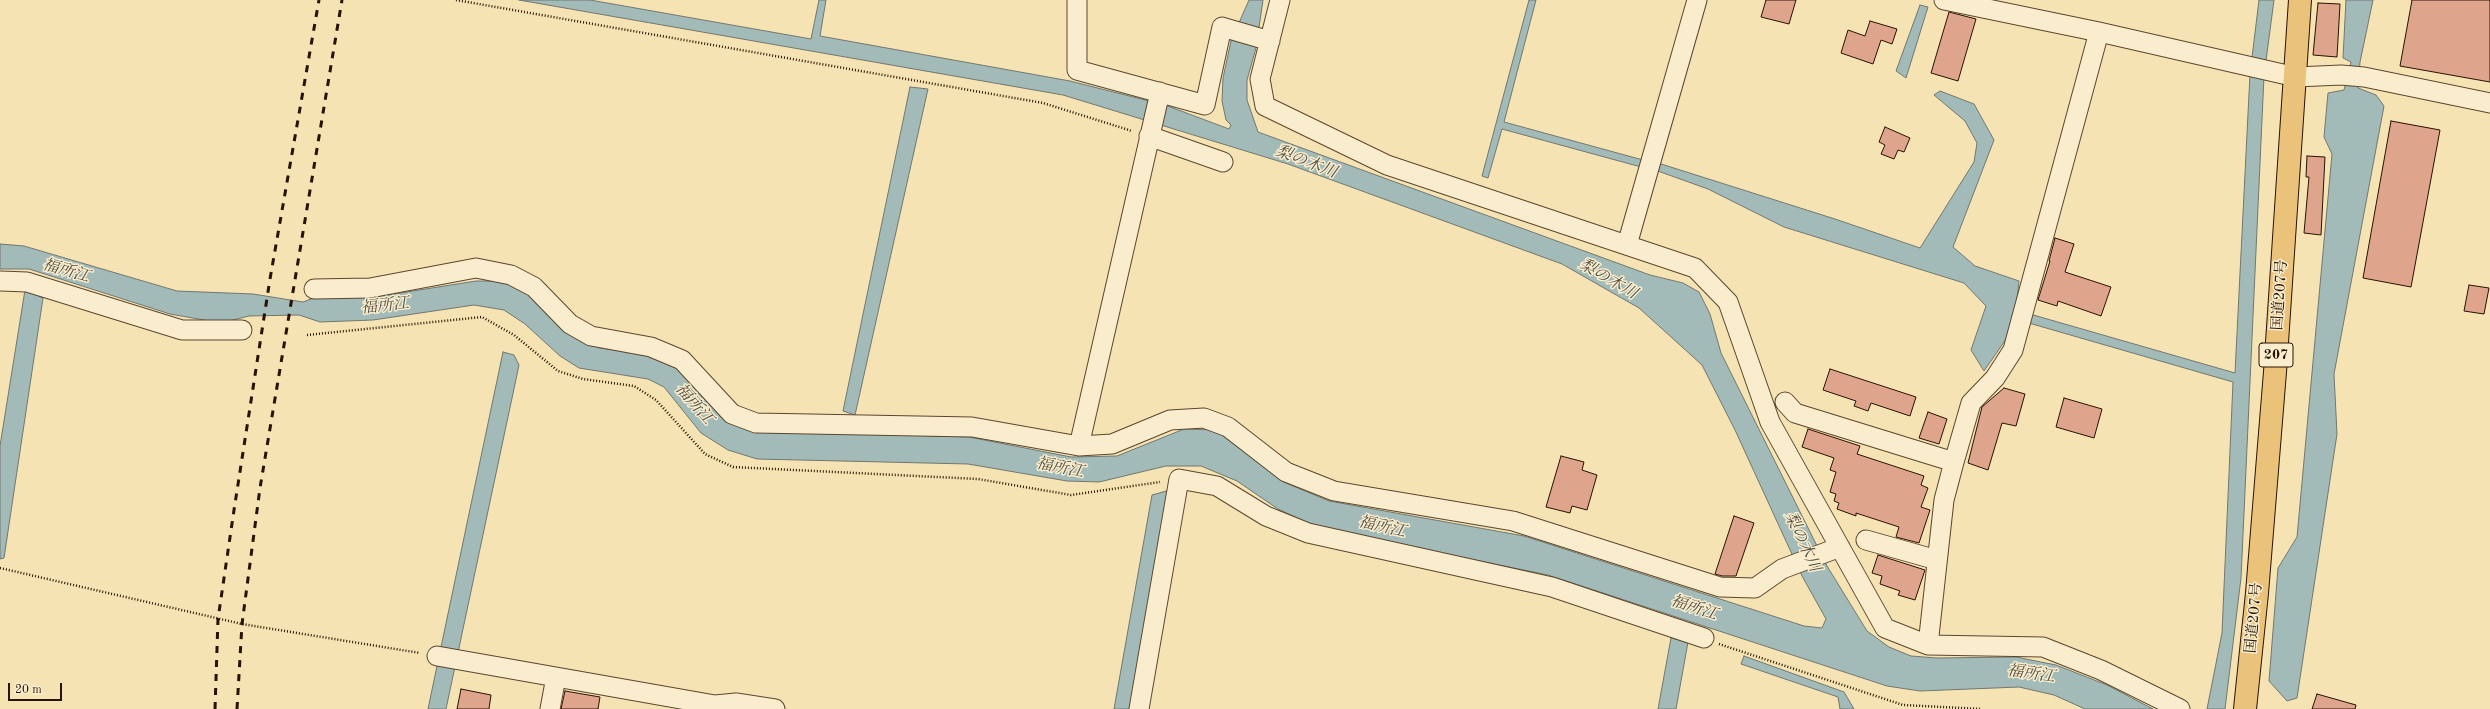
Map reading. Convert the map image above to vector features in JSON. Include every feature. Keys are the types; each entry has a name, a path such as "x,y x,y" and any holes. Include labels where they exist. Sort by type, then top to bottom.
{"highway":[{"name":"国道207号","path":"2245,709 2257,593 2296,77 2300,0"}],"street":[{"path":"1077,0 1077,70 1205,105 1222,27 1270,41"},
{"path":"1280,0 1260,79 1265,106 1387,165 1695,268 1728,302 1770,422 1885,628 1928,645 2043,647 2101,670 2180,709"},
{"path":"1627,245 1697,0"},
{"path":"1944,0 2009,6 2099,32 2296,77 2341,75 2364,77 2490,103"},
{"path":"1928,645 1944,500 1954,462 1971,403 1995,378 2013,350 2099,32"},
{"path":"1080,446 1160,92"},
{"path":"1149,136 1223,162"},
{"path":"314,289 370,288 476,268 511,275 534,287 570,324 591,336 651,347 682,360 732,414 756,423 972,427 1080,446 1112,444 1170,420 1204,418 1228,427 1286,472 1334,491 1513,521 1720,587 1755,588 1782,569 1840,547"},
{"path":"0,281 27,282 182,330 242,330"},
{"path":"1785,402 1795,413 1954,462"},
{"path":"1139,709 1179,479 1217,486 1266,516 1308,533 1552,587 1704,638"},
{"path":"1866,540 1937,560"},
{"path":"437,656 715,707 736,703 775,709"},
{"path":"550,709 556,677"}],"path":[{"path":"456,0 1043,103 1149,136"},
{"path":"0,568 242,624 437,656"},
{"path":"1704,638 1903,705 1982,709"}],"water":[{"path":"519,0 590,0 811,39 819,0 826,0 820,36 1070,81 1165,105 1229,129 1231,125 1226,120 1222,101 1223,78 1231,41 1249,0 1263,0 1256,48 1247,80 1247,100 1258,132 1650,275 1683,283 1699,292 1710,314 1721,353 1827,566 1867,631 1889,647 1911,656 1937,658 2016,657 2056,665 2107,685 2153,709 2085,709 2054,695 2019,687 1920,691 1887,686 1548,575 1319,528 1278,509 1237,481 1201,466 1166,466 1099,482 1067,481 968,464 757,459 728,450 701,433 664,387 648,379 579,368 560,356 525,324 504,310 474,305 373,320 320,322 299,315 249,316 221,323 170,314 29,269 0,269 0,244 24,246 177,291 253,294 303,302 316,297 375,297 476,281 505,281 532,295 572,335 600,348 651,355 675,363 752,430 969,437 1071,457 1117,456 1184,429 1215,430 1286,483 1329,501 1524,536 1804,626 1822,628 1826,619 1802,576 1735,430 1702,365 1639,308 1562,264 1288,164 1063,95"},
{"path":"1529,0 1536,0 1504,122 1643,160 1641,167 1502,129 1488,178 1482,176"},
{"path":"2259,0 2274,0 2264,76 2241,578 2225,709 2207,709 2222,633 2233,382 2015,319 2011,332 1984,371 1971,350 1986,306 1964,283 1784,227 1708,189 1655,170 1658,163 1835,219 1920,248 1974,162 1977,143 1965,121 1934,95 1940,91 1974,104 1994,140 1953,247 1975,266 2019,281 2016,310 2235,373 2250,74"},
{"path":"2346,0 2373,0 2360,62 2358,88 2376,95 2384,106 2334,374 2337,434 2297,698 2287,701 2269,681 2278,568 2297,537 2332,154 2324,137 2328,93 2344,90 2351,62 2343,58"},
{"path":"1920,5 1928,7 1906,78 1896,71"},
{"path":"910,87 928,89 855,415 843,411"},
{"path":"25,290 43,298 4,558 0,559 0,446"},
{"path":"503,352 514,355 519,365 446,709 428,709"},
{"path":"1170,490 1131,709 1114,709 1152,495"},
{"path":"1671,638 1688,642 1676,709 1658,709"},
{"path":"1744,656 1844,692 1854,709 1840,709 1838,697 1741,664"}],"building":[{"path":"1766,0 1796,0 1789,24 1761,17"},
{"path":"2412,0 2490,0 2490,82 2400,66"},
{"path":"2318,3 2340,4 2337,57 2313,55"},
{"path":"1949,12 1976,19 1958,81 1931,73"},
{"path":"1870,21 1897,29 1892,44 1881,40 1873,64 1841,53 1848,30 1865,36"},
{"path":"2391,121 2440,130 2411,287 2363,278"},
{"path":"1885,127 1910,138 1904,152 1898,150 1894,159 1881,154 1885,145 1879,142"},
{"path":"2307,156 2325,157 2321,235 2304,233 2309,177 2306,177"},
{"path":"2055,238 2074,244 2065,272 2111,287 2101,316 2058,301 2057,306 2038,300 2050,261"},
{"path":"2469,285 2489,288 2484,314 2464,311"},
{"path":"1830,369 1916,397 1910,416 1871,403 1868,411 1854,406 1856,401 1823,390"},
{"path":"2004,388 2025,394 2016,426 2002,423 1988,470 1968,463 1982,407"},
{"path":"2064,398 2102,409 2094,438 2056,427"},
{"path":"1928,412 1947,419 1939,444 1919,438"},
{"path":"1808,429 1860,446 1857,454 1924,476 1921,485 1928,488 1921,507 1930,510 1919,543 1896,537 1899,527 1856,513 1856,516 1837,509 1839,503 1834,501 1836,494 1830,492 1836,472 1830,470 1834,458 1802,447"},
{"path":"1561,456 1584,462 1582,470 1597,475 1587,510 1572,506 1570,513 1546,507"},
{"path":"1734,516 1754,523 1736,576 1722,576 1715,574"},
{"path":"1878,555 1925,570 1915,600 1898,595 1900,591 1880,584 1882,576 1872,573"},
{"path":"461,689 491,695 489,709 457,709"},
{"path":"565,691 600,697 598,709 561,709"},
{"path":"2317,694 2356,705 2355,709 2312,709"}],"railway":[{"path":"215,709 218,619 270,279 319,0"},
{"path":"237,709 242,624 260,488 342,0"}],"water label":[{"name":"梨の木川","path":"1306,162"},
{"name":"福所江","path":"66,271"},
{"name":"梨の木川","path":"1608,279"},
{"name":"福所江","path":"385,306"},
{"name":"福所江","path":"694,404"},
{"name":"福所江","path":"1060,468"},
{"name":"福所江","path":"1382,527"},
{"name":"梨の木川","path":"1802,542"},
{"name":"福所江","path":"1694,608"},
{"name":"福所江","path":"2031,674"}]}
